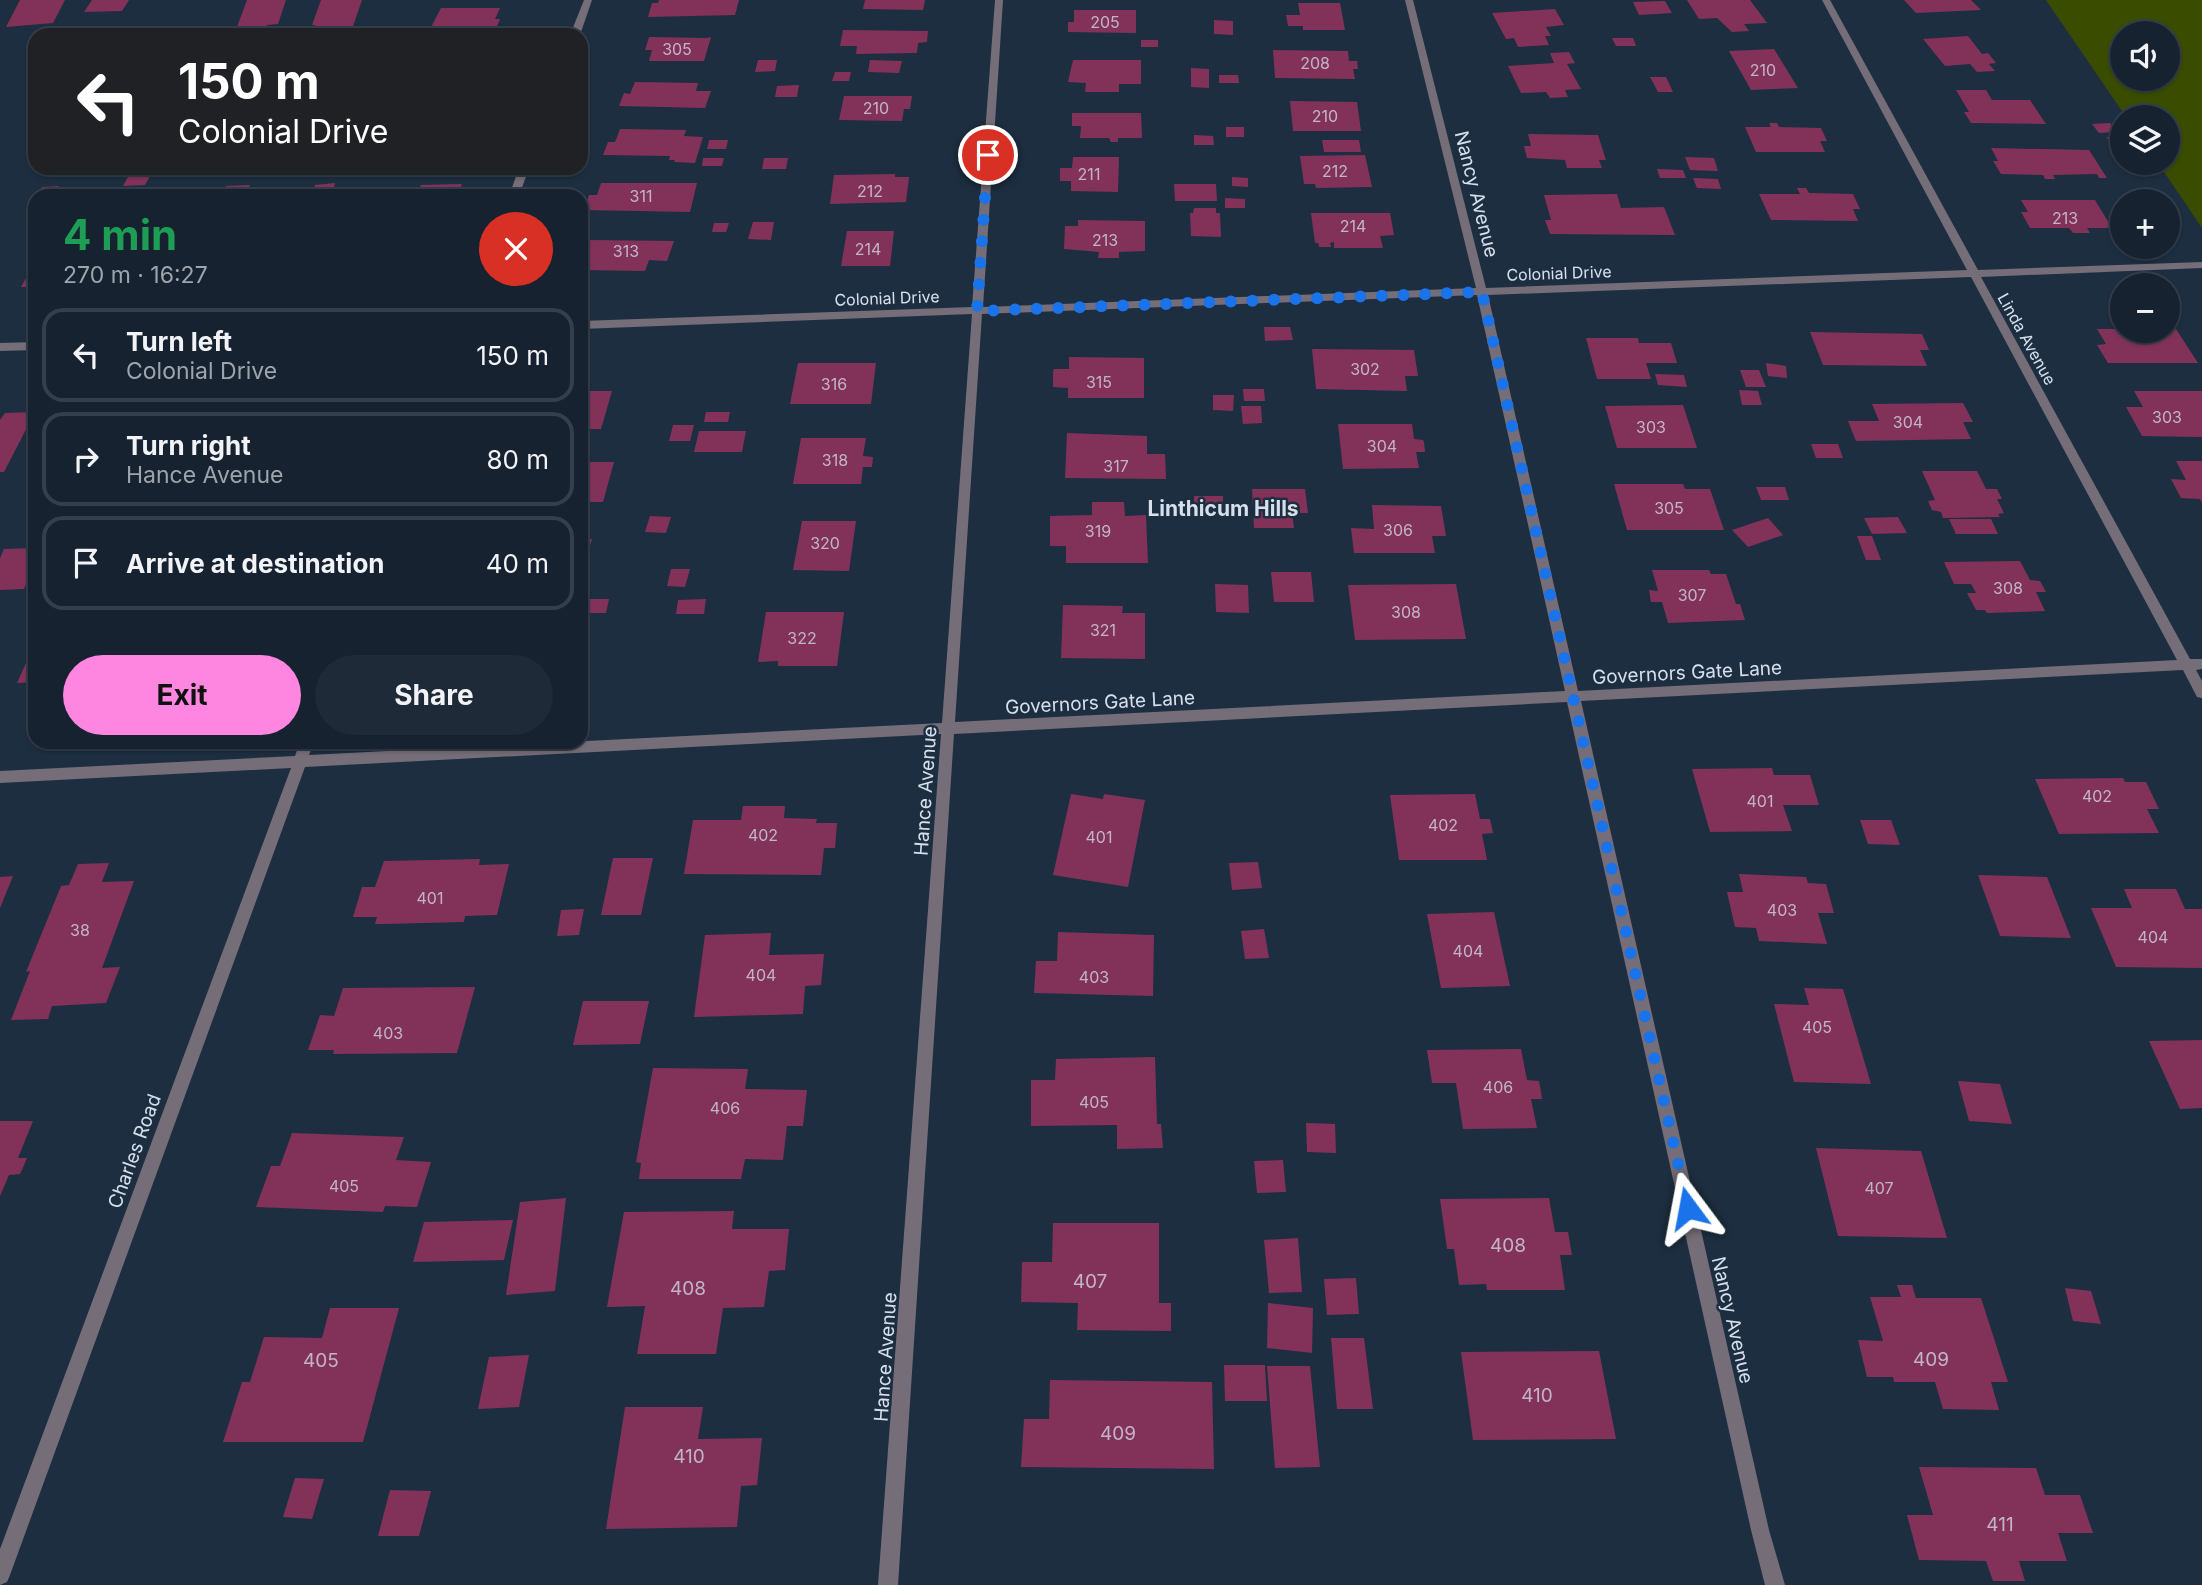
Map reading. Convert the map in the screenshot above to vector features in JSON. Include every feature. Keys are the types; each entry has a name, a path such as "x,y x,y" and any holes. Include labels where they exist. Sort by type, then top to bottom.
{"street":[{"path":"578,28 588,0"},
{"name":"Hance Avenue","path":"888,1585 999,0"},
{"name":"Nancy Avenue","path":"1409,0 1482,292 1760,1530 1775,1585"},
{"name":"Linda Avenue","path":"1826,0 2202,693"},
{"name":"Colonial Drive","path":"588,326 2202,265"},
{"path":"0,347 28,346"},
{"name":"Governors Gate Lane","path":"588,748 2202,664"},
{"name":"Charles Road","path":"0,1575 304,749"},
{"name":"Governors Gate Lane","path":"0,777 566,749"}],"green space":[{"path":"2046,0 2202,0 2202,228 2180,196 2180,189 2176,189 2166,175 2180,175 2180,105 2118,105"}],"building":[{"path":"20,0 65,0 53,23 6,27"},
{"path":"92,0 129,0 122,11 84,12"},
{"path":"247,0 286,0 278,24 267,25 266,28 237,28"},
{"path":"321,0 362,0 352,28 314,28 315,25 312,25"},
{"path":"659,0 739,0 735,15 648,17 652,3 658,3"},
{"path":"865,0 925,0 923,10 863,9"},
{"path":"1687,0 1750,0 1767,23 1744,24 1749,31 1732,32 1717,18 1699,19"},
{"path":"1904,0 1971,0 1981,10 1916,13"},
{"path":"1665,1 1672,13 1639,15 1633,2"},
{"path":"1298,3 1340,3 1345,30 1303,30 1303,26 1288,26 1286,15 1300,15"},
{"path":"441,8 500,8 495,19 500,19 497,26 491,28 431,28"},
{"path":"1555,9 1564,25 1546,27 1551,36 1545,36 1549,45 1518,47 1514,38 1506,39 1492,13"},
{"path":"1074,10 1136,10 1136,33 1068,32 1068,22 1074,22"},
{"path":"1214,20 1233,21 1233,35 1214,34"},
{"path":"843,30 928,31 927,42 918,43 917,53 856,54 857,46 840,46"},
{"path":"1968,36 1982,54 1988,53 1996,63 1989,64 1995,71 1977,72 1970,64 1945,66 1923,39"},
{"path":"649,37 711,37 704,61 649,61 652,50 645,50"},
{"path":"1612,38 1633,38 1636,46 1616,46"},
{"path":"1141,40 1158,40 1158,47 1141,47"},
{"path":"1774,49 1798,88 1751,90 1729,51"},
{"path":"1273,50 1348,51 1349,61 1357,61 1358,69 1353,69 1355,79 1275,78"},
{"path":"1569,52 1575,63 1567,64 1581,89 1565,90 1568,97 1550,98 1546,92 1521,93 1508,66 1554,63 1550,53"},
{"path":"758,60 777,60 775,71 755,72"},
{"path":"870,60 902,61 899,73 868,72"},
{"path":"1073,60 1141,60 1141,84 1119,84 1119,92 1085,92 1086,83 1068,82"},
{"path":"1191,68 1209,69 1209,88 1191,87"},
{"path":"835,72 851,72 849,81 832,81"},
{"path":"1219,75 1238,75 1239,83 1219,83"},
{"path":"1650,77 1666,77 1673,92 1658,92"},
{"path":"635,82 698,83 696,91 711,91 705,108 619,106 624,93 630,94"},
{"path":"799,85 797,97 775,97 777,86"},
{"path":"1956,90 1986,90 1992,100 2030,100 2046,124 1971,123 1964,112 1969,112"},
{"path":"844,96 912,96 910,109 904,109 902,121 839,120"},
{"path":"1290,101 1357,102 1361,131 1293,131"},
{"path":"1072,113 1141,113 1142,138 1118,138 1118,142 1111,142 1109,138 1080,138 1081,126 1072,126"},
{"path":"1769,123 1777,123 1779,127 1821,128 1827,141 1820,141 1825,152 1756,152 1745,127 1771,127"},
{"path":"2110,123 2110,132 2099,133 2092,124"},
{"path":"1226,127 1244,127 1244,137 1226,137"},
{"path":"620,129 686,130 684,136 703,137 695,163 674,162 675,160 669,160 670,156 603,155 608,142 615,142"},
{"path":"1528,134 1598,135 1606,160 1599,160 1602,168 1567,168 1565,160 1527,158 1524,146 1531,146"},
{"path":"1194,135 1213,136 1214,145 1194,145"},
{"path":"709,140 728,140 726,149 707,149"},
{"path":"1322,140 1359,140 1361,152 1324,152"},
{"path":"1991,148 2089,150 2107,178 2099,178 2097,174 2053,175 2055,179 2045,179 2043,175 2001,174 1993,161 1998,161"},
{"path":"1365,155 1372,187 1316,188 1315,184 1304,184 1300,156"},
{"path":"1073,157 1119,157 1118,192 1071,191 1071,181 1060,181 1060,168 1072,168"},
{"path":"1685,157 1714,158 1718,171 1690,170"},
{"path":"703,158 724,158 722,166 702,166"},
{"path":"764,158 788,158 786,169 762,169"},
{"path":"1657,169 1683,170 1686,178 1660,178"},
{"path":"895,174 895,177 909,177 906,202 830,204 834,175"},
{"path":"129,175 150,175 145,185 123,186"},
{"path":"1232,177 1248,178 1248,187 1232,186"},
{"path":"1693,178 1718,179 1721,189 1697,188"},
{"path":"335,183 334,189 314,189 315,185"},
{"path":"601,183 697,183 690,212 588,210 589,195 597,195"},
{"path":"462,184 460,189 420,189 421,185"},
{"path":"1174,184 1216,184 1217,201 1175,201"},
{"path":"250,185 248,189 224,189 226,186"},
{"path":"59,186 58,189 41,189"},
{"path":"1797,188 1806,188 1809,193 1853,194 1860,209 1853,209 1858,221 1771,220 1759,194 1800,194"},
{"path":"1617,194 1621,208 1664,207 1675,235 1550,234 1545,220 1551,220 1544,195"},
{"path":"1225,198 1245,199 1245,208 1225,208"},
{"path":"2021,200 2095,200 2110,228 2087,228 2090,233 2073,233 2069,228 2030,228 2021,212 2028,212"},
{"path":"1194,208 1216,208 1216,213 1220,213 1221,237 1191,236 1190,213 1193,213"},
{"path":"1311,213 1390,213 1394,235 1380,236 1383,248 1334,248 1334,242 1330,243 1331,247 1319,247 1318,243 1315,243"},
{"path":"1078,220 1145,221 1145,251 1119,252 1119,258 1098,258 1099,252 1064,249 1065,226 1078,226"},
{"path":"753,222 774,222 771,240 748,239"},
{"path":"714,223 729,223 726,232 712,232"},
{"path":"847,231 894,231 890,266 841,266"},
{"path":"588,241 674,241 667,261 649,260 645,271 588,270"},
{"path":"28,274 28,287 21,287"},
{"path":"1264,327 1290,327 1293,340 1265,341"},
{"path":"2097,329 2110,329 2110,343 2180,343 2180,335 2198,363 2108,363 2097,345 2106,344"},
{"path":"1810,332 1922,334 1929,350 1920,350 1927,366 1823,365"},
{"path":"1586,338 1638,338 1639,343 1671,343 1677,363 1646,363 1651,379 1597,379"},
{"path":"1312,349 1414,350 1418,376 1405,376 1407,391 1316,389"},
{"path":"1069,357 1144,358 1144,398 1068,398 1068,388 1053,387 1053,372 1054,369 1069,369"},
{"path":"798,363 876,363 871,404 790,404"},
{"path":"1766,363 1786,366 1787,378 1768,376"},
{"path":"1740,370 1759,370 1766,387 1746,387"},
{"path":"1655,374 1684,375 1687,387 1658,385"},
{"path":"1243,389 1264,389 1265,401 1244,401"},
{"path":"1739,390 1758,391 1762,405 1742,405"},
{"path":"588,391 612,391 601,429 588,429"},
{"path":"2134,391 2202,391 2202,437 2142,436 2126,407 2143,407"},
{"path":"1213,395 1234,395 1233,411 1213,410"},
{"path":"1963,403 1973,422 1963,422 1971,439 1856,441 1848,421 1879,421 1872,404"},
{"path":"1683,405 1697,448 1617,448 1605,406"},
{"path":"1241,406 1261,406 1262,423 1243,424"},
{"path":"28,412 28,426 4,472 0,472 0,420 5,413"},
{"path":"706,412 730,412 728,422 704,422"},
{"path":"1338,424 1412,424 1414,439 1424,442 1425,452 1416,452 1419,468 1343,469"},
{"path":"673,425 694,425 690,441 669,441"},
{"path":"699,431 746,431 742,452 694,452"},
{"path":"1067,433 1147,436 1147,454 1165,454 1166,479 1065,478"},
{"path":"801,438 866,438 863,456 873,457 872,467 863,467 861,484 793,484"},
{"path":"1811,444 1838,444 1843,458 1816,458"},
{"path":"2176,461 2202,461 2202,503 2200,499 2181,498 2171,479 2186,480"},
{"path":"588,462 614,462 603,502 588,502"},
{"path":"1922,471 1977,471 1986,489 1997,489 2002,499 1997,499 2004,513 1998,514 2000,517 1943,518 1941,512 1932,510 1928,501 1935,500"},
{"path":"1614,484 1683,484 1685,489 1710,489 1724,530 1627,530"},
{"path":"1756,487 1785,487 1789,500 1761,500"},
{"path":"1252,489 1305,489 1308,513 1292,513 1294,528 1254,528"},
{"path":"1194,496 1223,496 1223,514 1194,513"},
{"path":"1092,502 1124,502 1125,516 1146,515 1148,563 1066,563 1066,546 1050,546 1050,516 1092,515"},
{"path":"1372,505 1441,506 1446,536 1432,536 1435,553 1354,553 1351,528 1374,529"},
{"path":"650,516 671,517 666,533 645,532"},
{"path":"1898,517 1907,533 1872,534 1864,518"},
{"path":"1768,518 1783,535 1748,547 1732,530"},
{"path":"1949,519 1991,519 1998,534 1956,534"},
{"path":"802,521 856,521 849,571 793,570"},
{"path":"1857,536 1872,536 1881,560 1866,560"},
{"path":"28,548 28,581 24,589 0,590 0,558 4,549"},
{"path":"2020,561 2030,580 2040,581 2046,592 2036,592 2045,611 1987,613 1985,610 1976,610 1967,593 1976,593 1971,584 1954,584 1944,562"},
{"path":"671,569 690,569 685,587 667,586"},
{"path":"1652,570 1709,570 1711,574 1726,574 1736,604 1740,604 1745,620 1668,623 1662,602 1651,602 1649,590 1658,591"},
{"path":"1271,572 1311,572 1314,602 1274,602"},
{"path":"1215,584 1248,585 1249,613 1216,612"},
{"path":"1456,584 1466,639 1355,640 1348,585"},
{"path":"588,599 609,599 606,613 588,613"},
{"path":"706,599 704,614 676,614 678,600"},
{"path":"1063,605 1123,606 1122,613 1145,613 1145,659 1061,658"},
{"path":"766,612 844,612 837,666 778,666 778,661 758,662"},
{"path":"28,659 28,682 17,683"},
{"path":"1772,768 1774,775 1810,775 1819,805 1783,805 1792,831 1710,832 1692,769"},
{"path":"2123,778 2125,782 2146,782 2159,809 2147,809 2159,833 2059,834 2035,779"},
{"path":"1071,794 1103,799 1104,794 1145,800 1128,887 1053,875"},
{"path":"1475,794 1480,819 1490,819 1493,833 1482,834 1487,860 1399,860 1390,795"},
{"path":"743,806 785,806 784,818 817,819 816,823 837,823 835,848 824,848 821,875 684,874 693,820 741,820"},
{"path":"1860,820 1891,820 1900,845 1868,844"},
{"path":"613,858 653,858 641,915 601,915"},
{"path":"480,859 479,865 509,864 497,915 465,916 464,922 384,924 375,924 377,917 353,917 362,887 375,887 384,861"},
{"path":"1258,862 1262,888 1232,890 1229,863"},
{"path":"109,863 102,882 134,881 102,968 120,967 106,1003 52,1006 48,1019 11,1020 30,971 26,972 61,886 69,885 78,864"},
{"path":"1739,874 1806,877 1808,883 1826,884 1834,913 1818,913 1827,944 1759,941 1756,928 1735,927 1727,892 1743,892"},
{"path":"1978,875 2047,877 2071,938 2000,936"},
{"path":"13,876 0,908 0,877"},
{"path":"2124,889 2176,889 2185,909 2202,909 2202,968 2116,967 2091,908 2132,908"},
{"path":"584,909 579,935 557,936 561,910"},
{"path":"1494,912 1510,986 1441,988 1427,914"},
{"path":"1264,929 1269,958 1245,959 1241,931"},
{"path":"1058,932 1154,935 1153,996 1034,993 1036,961 1057,961"},
{"path":"771,933 769,955 824,954 821,985 805,986 803,1014 694,1017 705,935"},
{"path":"475,987 457,1053 333,1054 334,1050 308,1050 320,1015 334,1016 343,988"},
{"path":"1804,988 1843,989 1871,1084 1794,1082 1774,1004 1809,1005"},
{"path":"583,1001 649,1001 640,1044 573,1045"},
{"path":"2202,1040 2202,1108 2180,1109 2149,1041"},
{"path":"1521,1049 1527,1080 1539,1081 1542,1099 1531,1099 1537,1128 1463,1129 1456,1083 1432,1083 1427,1050"},
{"path":"1155,1057 1157,1124 1161,1124 1163,1148 1117,1149 1117,1125 1031,1126 1031,1080 1055,1080 1056,1059"},
{"path":"653,1068 748,1069 745,1089 807,1090 803,1126 787,1126 783,1160 745,1159 741,1179 639,1179 641,1163 636,1162"},
{"path":"1958,1081 2000,1084 2012,1124 1969,1121"},
{"path":"0,1121 33,1121 18,1158 27,1158 22,1170 20,1174 9,1175 0,1196"},
{"path":"1306,1123 1335,1124 1336,1153 1307,1152"},
{"path":"292,1133 404,1137 396,1160 431,1162 417,1207 385,1206 383,1212 256,1207 271,1166 280,1166"},
{"path":"1816,1148 1921,1151 1947,1238 1838,1236"},
{"path":"1283,1160 1286,1192 1257,1193 1254,1161"},
{"path":"566,1198 555,1291 506,1295 520,1202"},
{"path":"1549,1198 1555,1232 1568,1232 1572,1255 1560,1255 1565,1290 1487,1290 1486,1284 1459,1285 1454,1249 1447,1249 1440,1199"},
{"path":"734,1211 732,1229 789,1229 785,1270 769,1271 764,1307 723,1308 716,1354 637,1354 645,1306 607,1307 624,1212"},
{"path":"513,1220 504,1260 413,1262 424,1222"},
{"path":"1053,1223 1159,1223 1159,1303 1171,1303 1171,1331 1077,1330 1078,1303 1021,1302 1022,1262 1052,1262"},
{"path":"1298,1238 1302,1292 1269,1293 1264,1240"},
{"path":"1356,1278 1359,1314 1327,1315 1324,1279"},
{"path":"1897,1285 1912,1285 1916,1298 1981,1298 2008,1382 1991,1382 1999,1410 1943,1409 1935,1382 1894,1382 1893,1377 1867,1377 1858,1340 1883,1341 1870,1297 1901,1297"},
{"path":"2065,1288 2091,1291 2101,1324 2073,1321"},
{"path":"1268,1303 1313,1308 1312,1353 1267,1348"},
{"path":"330,1308 399,1308 363,1442 223,1442 242,1382 250,1382 264,1337 322,1338"},
{"path":"1331,1338 1364,1338 1373,1409 1337,1409"},
{"path":"1599,1351 1616,1439 1473,1440 1461,1352"},
{"path":"529,1355 519,1407 478,1409 489,1357"},
{"path":"1224,1365 1265,1365 1267,1401 1225,1401"},
{"path":"1267,1366 1310,1366 1320,1467 1275,1468"},
{"path":"1050,1380 1212,1382 1214,1469 1021,1467 1024,1419 1049,1419"},
{"path":"625,1407 703,1407 698,1439 762,1438 757,1485 741,1486 737,1527 606,1529"},
{"path":"1919,1467 2036,1468 2045,1495 2080,1495 2093,1533 2058,1533 2067,1561 2019,1561 2025,1581 1993,1581 1986,1561 1919,1560 1907,1515 1933,1515"},
{"path":"295,1478 324,1479 312,1519 283,1517"},
{"path":"390,1490 431,1491 419,1536 378,1536"}],"district":[{"name":"Linthicum Hills","path":"1223,509"}],"route":[{"path":"988,155 977,311 1482,292 1688,1208"}]}
